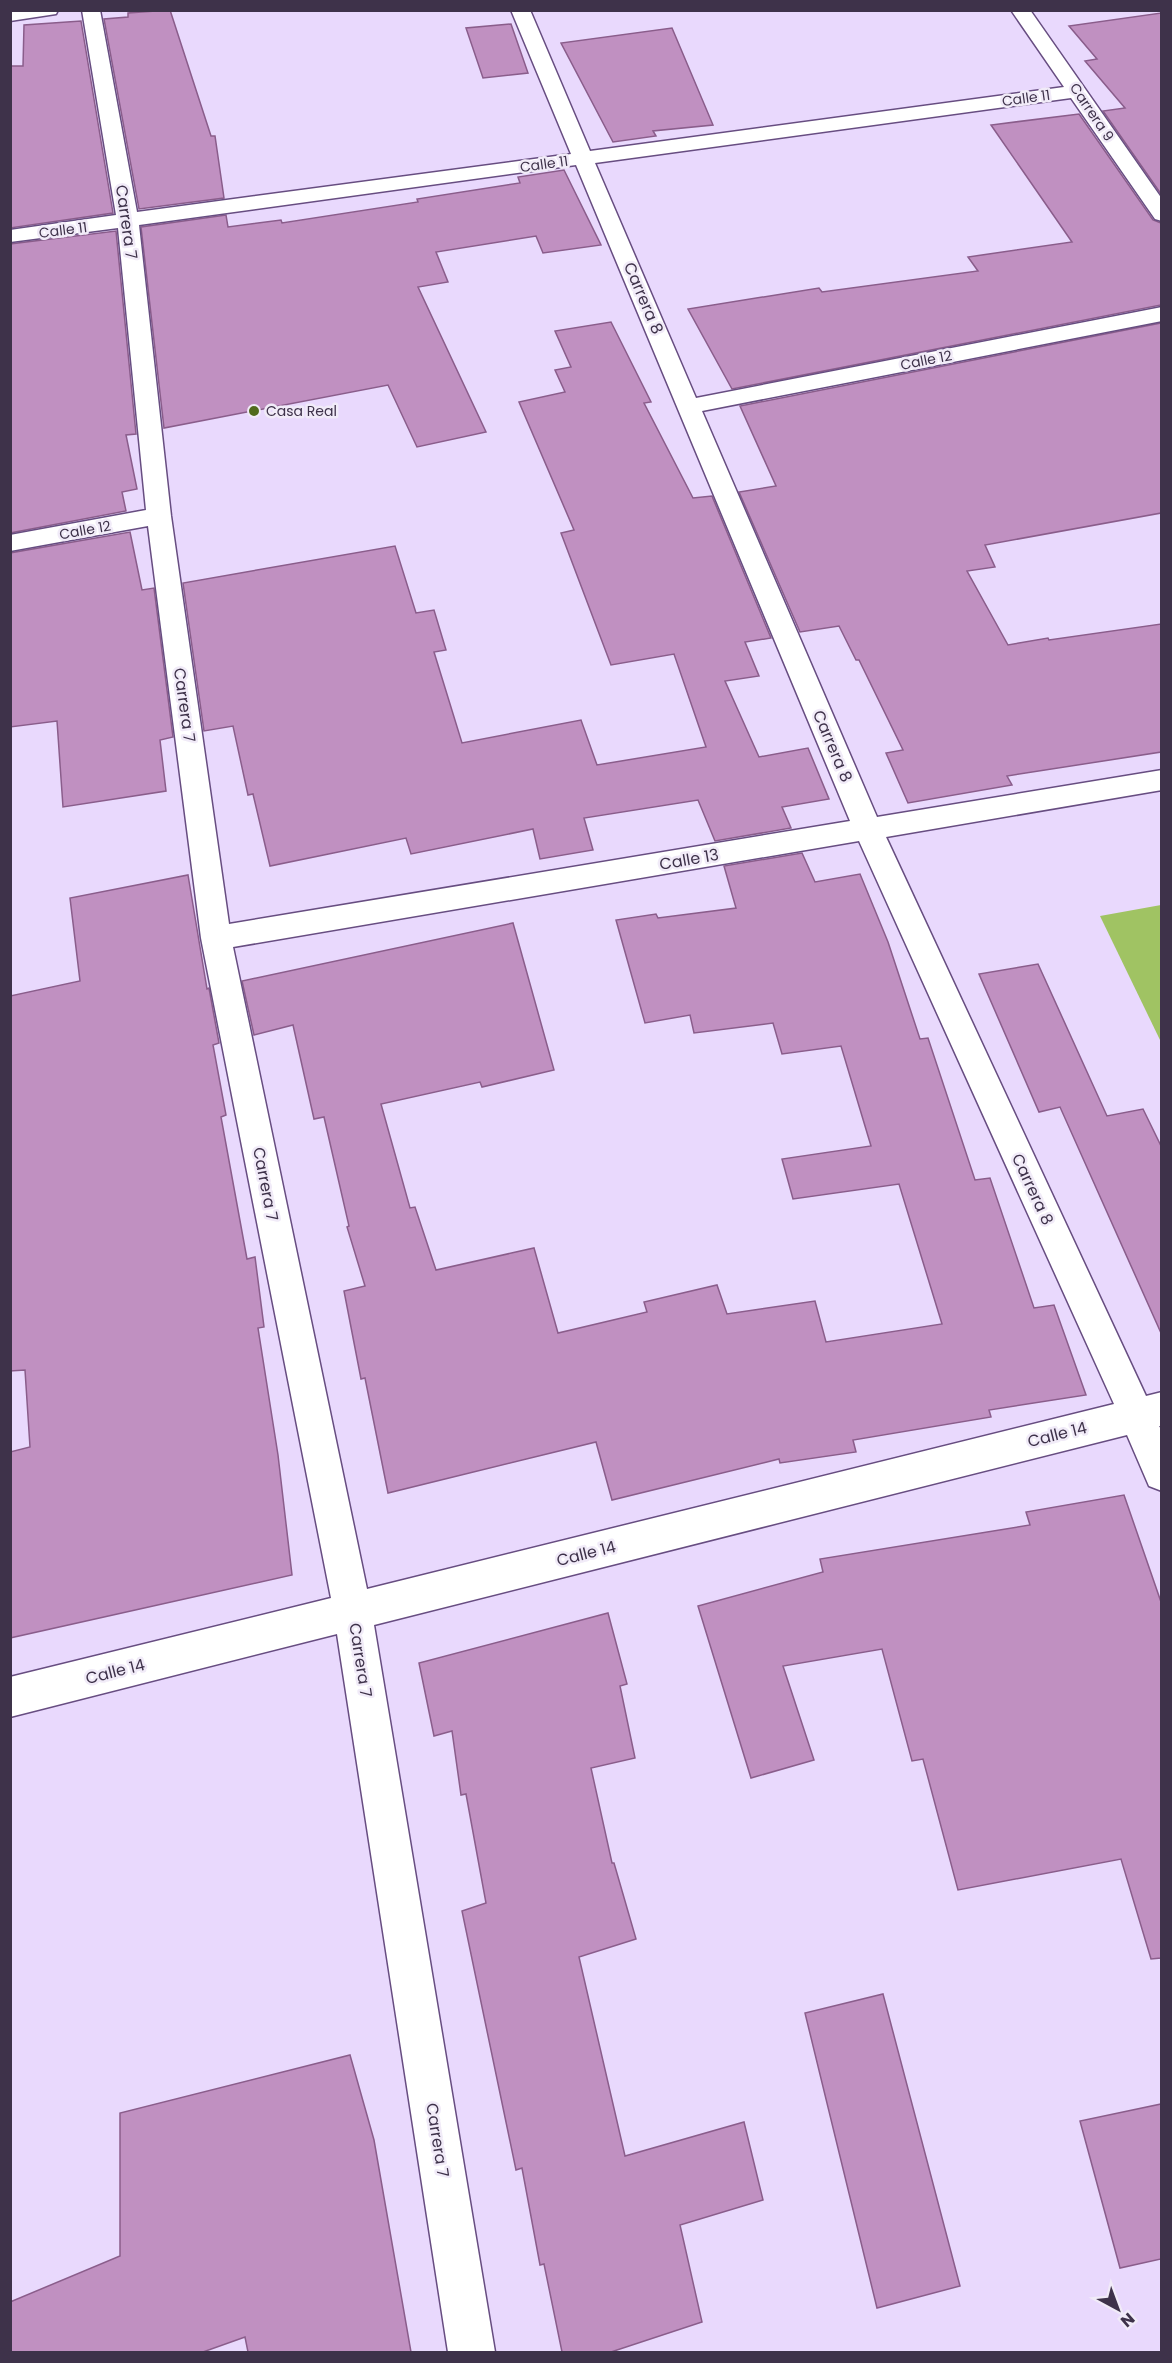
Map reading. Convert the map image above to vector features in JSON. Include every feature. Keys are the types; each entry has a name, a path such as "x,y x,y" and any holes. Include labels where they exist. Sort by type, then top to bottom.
{"street":[{"path":"10,15 49,10"},
{"name":"Carrera 7","path":"91,10 128,222 159,516 216,938 353,1612 472,2352"},
{"name":"Carrera 8","path":"520,10 868,829 1149,1411 1161,1474"},
{"name":"Carrera 9","path":"1020,10 1078,91 1161,215"},
{"name":"Calle 11","path":"10,236 128,222 1078,91"},
{"name":"Calle 12","path":"690,406 1161,314"},
{"name":"Calle 12","path":"10,543 159,516"},
{"name":"Calle 13","path":"216,938 1161,780"},
{"name":"Calle 14","path":"10,1697 1149,1411"}],"green space":[{"path":"1162,905 1161,1042 1100,916"}],"building":[{"path":"170,10 211,136 215,136 224,198 139,209 104,19 128,17 128,13"},
{"path":"1161,13 1161,194 1103,111 1125,108 1085,61 1097,59 1069,26"},
{"path":"81,21 113,213 10,228 10,66 23,66 24,25"},
{"path":"511,24 528,73 483,78 466,28"},
{"path":"672,28 713,125 653,131 656,136 613,142 561,43"},
{"path":"1079,114 1153,220 1161,223 1161,305 732,389 688,309 819,288 822,292 978,271 968,257 1072,242 991,125"},
{"path":"564,170 601,245 543,253 536,236 436,252 448,282 418,287 486,432 417,447 388,385 164,428 141,227 226,215 228,227 281,220 282,223 418,202 417,199 520,183 518,177"},
{"path":"116,231 136,434 126,435 137,489 122,492 126,511 10,533 10,244"},
{"path":"611,322 651,402 644,403 693,498 712,496 771,638 745,642 759,676 725,681 759,757 808,748 829,799 782,807 791,828 715,841 698,800 584,818 593,850 540,859 533,829 411,854 406,838 270,866 253,794 248,795 233,726 204,731 183,583 395,546 416,613 434,610 446,650 434,652 462,743 581,720 597,765 706,747 674,654 611,665 561,533 574,530 519,402 565,392 555,370 571,367 555,331"},
{"path":"1161,323 1161,513 985,545 995,567 967,571 1008,645 1161,624 1161,752 1007,776 1012,785 908,803 886,753 903,750 859,660 856,660 839,626 800,632 739,492 776,486 740,406"},
{"path":"130,532 142,590 154,588 173,737 160,740 166,791 63,807 57,721 10,727 10,553"},
{"path":"802,853 815,882 860,874 888,942 920,1039 928,1038 975,1180 990,1178 1034,1308 1054,1305 1086,1395 989,1410 991,1417 853,1440 856,1452 780,1463 779,1459 612,1500 596,1442 388,1493 365,1378 361,1379 344,1291 365,1286 347,1227 349,1226 324,1117 314,1119 293,1025 254,1035 242,981 513,923 554,1070 482,1087 480,1082 381,1104 410,1208 415,1207 436,1270 534,1248 558,1333 647,1312 644,1302 717,1285 727,1314 815,1301 826,1342 942,1324 899,1184 793,1199 782,1159 871,1146 841,1046 782,1054 773,1023 694,1033 690,1015 645,1023 616,920 656,914 658,918 736,908 724,866"},
{"path":"188,875 207,989 209,988 219,1043 213,1045 226,1115 221,1117 247,1259 255,1257 264,1327 258,1328 278,1455 292,1575 10,1638 10,1452 30,1447 25,1370 10,1371 10,996 80,981 70,898"},
{"path":"1038,964 1107,1116 1143,1109 1161,1146 1161,1333 1060,1107 1039,1112 979,974"},
{"path":"1124,1495 1161,1602 1161,1958 1151,1959 1121,1859 958,1890 923,1759 912,1761 882,1649 783,1666 814,1760 751,1778 698,1606 823,1572 820,1559 1030,1525 1026,1512"},
{"path":"608,1613 627,1684 620,1686 635,1758 591,1768 612,1863 614,1863 636,1939 579,1957 625,2156 744,2122 763,2200 680,2225 702,2322 611,2352 562,2352 544,2264 540,2265 522,2168 516,2170 462,1911 486,1903 466,1794 461,1795 452,1731 434,1736 419,1663"},
{"path":"883,1994 960,2286 877,2308 805,2013"},
{"path":"350,2055 374,2140 411,2352 248,2352 245,2337 203,2352 10,2352 10,2302 120,2256 120,2113"},
{"path":"1161,2104 1161,2259 1120,2268 1080,2121"}],"place":[{"name":"Casa Real","path":"254,411"}]}
